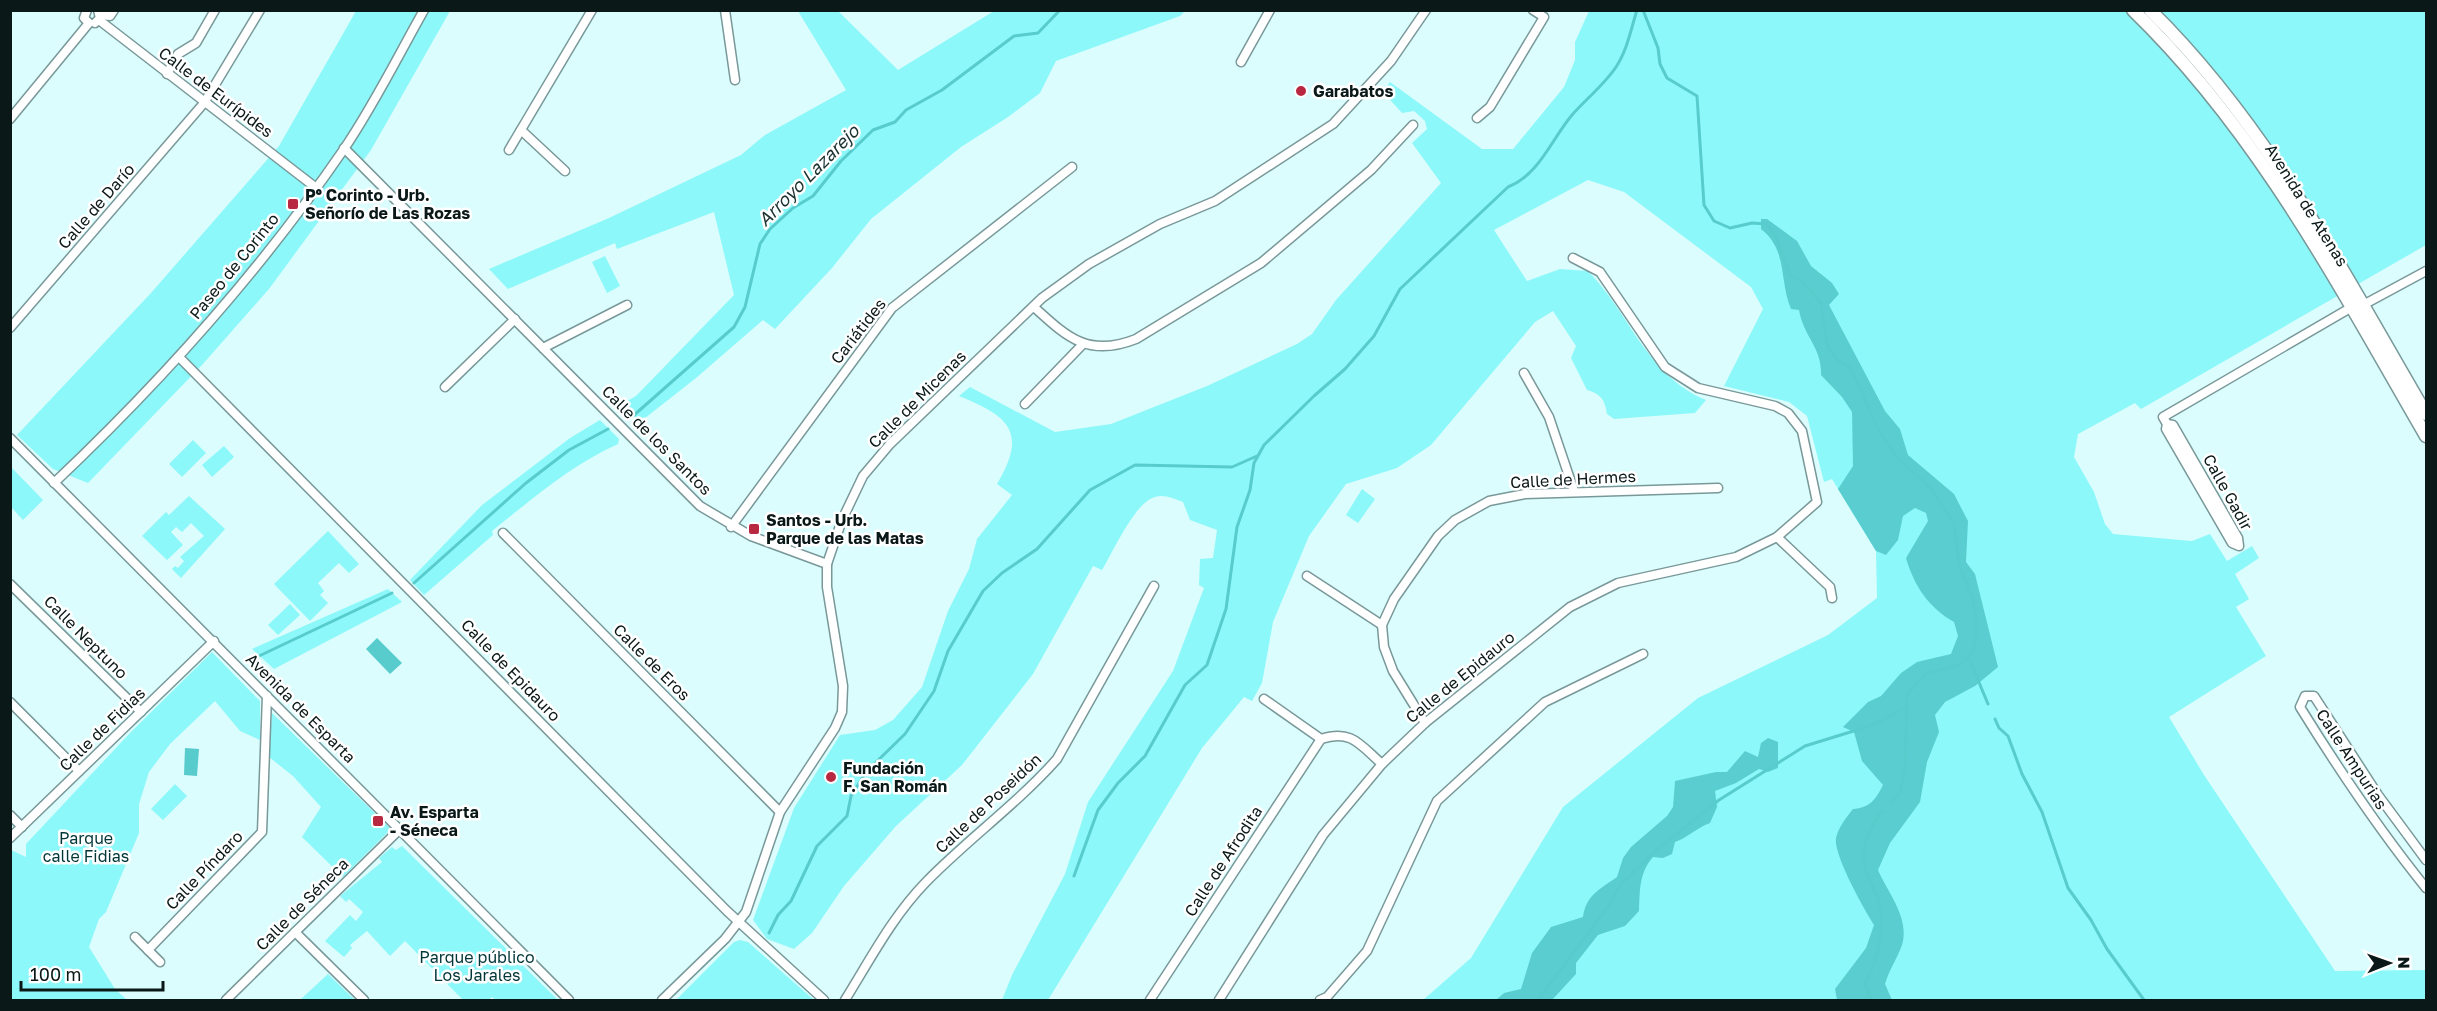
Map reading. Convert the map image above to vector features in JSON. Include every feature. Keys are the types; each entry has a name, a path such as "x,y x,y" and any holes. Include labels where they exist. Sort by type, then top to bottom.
{"main road":[{"name":"Avenida de Atenas","path":"2133,10 2183,63 2233,122 2279,186 2427,414"},
{"name":"Avenida de Atenas","path":"2150,10 2192,54 2289,179 2427,436"}],"street":[{"path":"87,10 84,18 89,23"},
{"path":"10,119 89,23 99,15 110,16 114,10"},
{"path":"166,74 178,54 196,43 215,10"},
{"name":"Calle de Darío","path":"10,328 204,103 260,10"},
{"name":"Paseo de Corinto","path":"54,483 179,357 240,285 344,148 424,10"},
{"path":"509,150 592,10"},
{"path":"725,10 735,80"},
{"path":"1241,62 1270,10"},
{"name":"Calle de Micenas","path":"662,1000 739,923 751,900 780,812 830,739 842,712 843,686 827,587 827,564 853,494 870,468 890,444 1034,307 1089,264 1160,224 1215,201 1333,124 1391,61 1426,10"},
{"path":"1477,118 1490,107 1544,17 1533,10"},
{"name":"Calle de Eurípides","path":"99,15 166,74 315,187"},
{"path":"1034,307 1064,334 1083,344 1114,345 1136,339 1261,263 1371,170 1413,125"},
{"path":"521,130 565,171"},
{"name":"Calle de los Santos","path":"344,148 700,506 731,527 827,564"},
{"name":"Cariátides","path":"731,527 892,308 1072,168"},
{"name":"Calle de Epidauro","path":"1219,1000 1323,835 1382,764 1425,723 1570,607 1618,583 1736,557 1777,537 1817,502 1802,430 1788,413 1775,406 1698,388 1665,367 1600,272 1574,258"},
{"path":"2167,424 2163,417 2357,306 2427,271"},
{"path":"543,348 627,305"},
{"path":"446,387 515,319"},
{"path":"1024,404 1083,344"},
{"name":"Calle de Epidauro","path":"179,357 739,923 824,1000"},
{"path":"1524,373 1549,417 1574,491"},
{"name":"Calle Gadir","path":"2167,424 2173,425 2238,538 2239,546 2232,543 2166,429 2167,424"},
{"name":"Avenida de Esparta","path":"10,438 569,1000"},
{"name":"Calle de Hermes","path":"1382,625 1394,599 1438,536 1455,520 1489,501 1525,494 1574,491 1718,488"},
{"name":"Calle de Eros","path":"503,533 780,812"},
{"path":"1777,537 1830,587 1832,598"},
{"path":"1307,576 1382,625 1384,647 1393,671 1425,723"},
{"name":"Calle Neptuno","path":"10,584 141,712"},
{"name":"Calle de Poseidón","path":"845,1000 898,915 926,883 1036,783 1057,759 1154,586"},
{"name":"Calle de Fidias","path":"10,838 214,641"},
{"path":"1320,1000 1327,997 1367,951 1437,801 1545,702 1643,654"},
{"name":"Calle Píndaro","path":"148,950 262,832 267,696"},
{"name":"Calle Ampurias","path":"2427,860 2378,795 2314,696 2305,696 2300,707 2331,757 2391,843 2427,888"},
{"path":"1264,699 1321,739 1335,734 1350,736 1382,764"},
{"path":"10,702 80,771"},
{"name":"Calle de Afrodita","path":"1150,1000 1321,739"},
{"path":"10,816 22,827"},
{"name":"Calle de Séneca","path":"225,1000 400,829"},
{"path":"295,932 364,1000"},
{"path":"135,937 160,962"}],"green space":[{"path":"356,11 450,11 371,150 269,289 202,365 88,483 53,469 17,435 151,293 279,146"},
{"path":"798,11 838,11 898,70 994,11 1185,11 1180,16 1056,61 1040,93 961,147 871,219 832,268 775,329 763,320 696,378 640,422 622,404 636,396 734,295 714,212 617,249 615,243 508,289 489,269 609,218 741,155 765,135 846,90"},
{"path":"1589,11 2426,11 2426,245 2141,409 2135,403 2078,434 2074,457 2094,492 2105,524 2113,534 2192,541 2210,534 2227,561 2252,546 2259,558 2235,574 2249,599 2236,607 2266,656 2169,717 2204,775 2335,971 2426,970 2426,1000 1423,1000 1471,958 1563,807 1698,698 1828,635 1877,598 1876,551 1832,479 1824,482 1807,416 1789,402 1724,386 1763,309 1751,287 1624,192 1588,180 1494,230 1527,281 1560,269 1588,271 1603,288 1654,360 1685,389 1706,400 1695,413 1614,419 1607,414 1601,398 1596,393 1587,390 1571,358 1576,346 1553,311 1535,322 1431,445 1397,468 1346,484 1309,536 1273,622 1262,683 1252,701 1244,697 1202,748 1048,1000 1002,1000 1012,975 1065,874 1088,802 1173,671 1204,588 1199,585 1200,559 1213,558 1217,530 1190,520 1183,502 1162,496 1147,501 1132,518 1102,570 1093,566 1033,674 962,765 896,826 844,886 812,933 794,949 767,939 753,920 794,808 840,735 875,730 893,720 922,687 948,611 969,569 977,539 1012,495 997,484 1011,451 1012,439 1008,428 990,411 959,396 970,387 1055,432 1111,424 1207,386 1297,344 1312,334 1336,300 1441,183 1412,143 1427,129 1425,121 1414,111 1402,113 1383,92 1390,82 1482,149 1513,149 1564,87 1575,60 1575,42"},
{"path":"605,256 620,286 607,293 592,262"},
{"path":"600,420 619,439 618,444 584,462 537,495 492,531 493,535 424,595 410,580 482,505 570,438"},
{"path":"193,440 206,453 182,477 169,464"},
{"path":"224,446 234,457 212,477 202,465"},
{"path":"10,466 43,500 23,520 11,507"},
{"path":"1362,489 1375,499 1358,523 1346,515"},
{"path":"189,496 225,529 181,578 172,569 175,566 178,568 184,561 180,557 204,536 191,523 182,532 176,527 171,532 183,545 167,560 142,536 166,512 169,515"},
{"path":"328,531 359,564 349,573 339,563 318,583 324,591 320,595 328,603 310,621 274,584"},
{"path":"388,589 402,602 274,669 252,649"},
{"path":"290,604 300,615 278,635 268,625"},
{"name":"Parque calle Fidias","path":"212,652 260,701 260,740 240,731 215,701 170,744 149,772 139,804 139,833 106,912 99,919 89,947 115,989 127,1000 11,1000 11,850 26,857 26,844 129,734"},
{"path":"272,713 391,829 343,877 302,837 321,807 293,776 269,757"},
{"path":"175,784 187,796 163,820 151,809"},
{"name":"Parque público Los Jarales","path":"402,846 558,1000 496,1000 492,997 489,1000 463,1000 405,941 390,956 367,931 350,945 352,948 344,957 325,941 350,915 356,921 363,912 349,899 346,902 340,896 382,862 379,858 392,847 396,850"},
{"path":"740,940 748,942 814,1000 676,1000 734,942"},
{"path":"328,974 355,1000 300,1000"}],"shaded area":[{"path":"1761,219 1767,219 1797,241 1811,266 1832,283 1839,294 1829,305 1885,411 1900,429 1908,455 1954,494 1968,521 1966,562 1975,574 1998,667 1975,686 1945,702 1935,715 1939,732 1927,762 1920,802 1890,843 1878,870 1897,906 1903,925 1902,945 1885,984 1892,1000 1837,1000 1835,989 1866,948 1874,925 1844,868 1836,846 1836,838 1853,809 1864,807 1872,802 1883,785 1862,761 1854,732 1843,727 1868,702 1881,696 1901,673 1917,662 1951,654 1958,636 1954,622 1937,610 1918,587 1906,558 1928,521 1926,513 1915,508 1903,516 1898,540 1886,555 1876,551 1838,489 1853,466 1852,412 1842,397 1821,375 1819,357 1801,320 1799,310 1791,309 1779,256 1770,237 1761,229"},
{"path":"377,638 402,663 390,674 366,649"},
{"path":"1768,738 1778,742 1778,768 1768,772 1759,769 1736,783 1715,791 1717,807 1710,823 1675,842 1672,854 1663,858 1653,857 1643,876 1639,911 1625,926 1598,935 1576,963 1576,974 1552,1000 1496,1000 1504,993 1521,989 1532,953 1551,927 1583,917 1591,898 1617,877 1623,858 1631,847 1667,816 1673,807 1675,781 1716,772 1727,772 1745,751 1758,757 1761,743"},
{"path":"185,748 199,749 197,776 184,775"}],"waterway":[{"name":"Arroyo Lazarejo","path":"633,416 734,327 745,307 760,244 770,229 793,208 813,196 841,161 873,130 895,122 906,110 942,90 1014,36 1038,33 1060,10"},
{"path":"1074,876 1098,810 1118,783 1145,756 1185,685 1207,665 1226,609 1237,527 1250,490 1254,463 1264,445 1345,369 1374,336 1400,289 1508,187 1519,181 1536,166 1564,125 1606,80 1620,61 1637,10"},
{"path":"1643,10 1658,48 1660,64 1667,78 1697,96 1704,205 1714,221 1730,228 1752,223 1767,224 1776,236 1790,276 1801,280 1821,303 1828,348 1839,361 1851,369 1880,433 1897,457 1931,489 1954,524 1959,565 1972,595 1977,626 1973,652 1960,665 1926,673 1907,695 1905,768 1900,792 1892,801"},
{"name":"Arroyo Lazarejo","path":"414,583 526,483 569,450 608,429"},
{"path":"769,933 778,915 791,901 817,846 847,816 851,796 866,772 905,734 934,691 948,651 983,591 1002,573 1037,549 1090,490 1135,465 1232,467 1257,456"},
{"name":"Arroyo Lazarejo","path":"259,656 392,593"},
{"path":"1968,656 1988,704"},
{"path":"1538,1000 1607,908 1621,884 1654,852 1719,800 1805,746 1873,725 1906,707"},
{"path":"1995,719 1999,728 2008,736 2022,774 2042,812 2068,888 2091,920 2107,949 2144,1000"},
{"path":"1871,1000 1865,982 1874,965 1882,921 1879,901 1866,871 1864,854 1869,832 1883,811"}],"place":[{"name":"Garabatos","path":"1301,91"},
{"name":"Pº Corinto - Urb. Señorío de Las Rozas","path":"293,204"},
{"name":"Santos - Urb. Parque de las Matas","path":"754,529"},
{"name":"Fundación F. San Román","path":"831,777"},
{"name":"Av. Esparta - Séneca","path":"378,821"}]}
